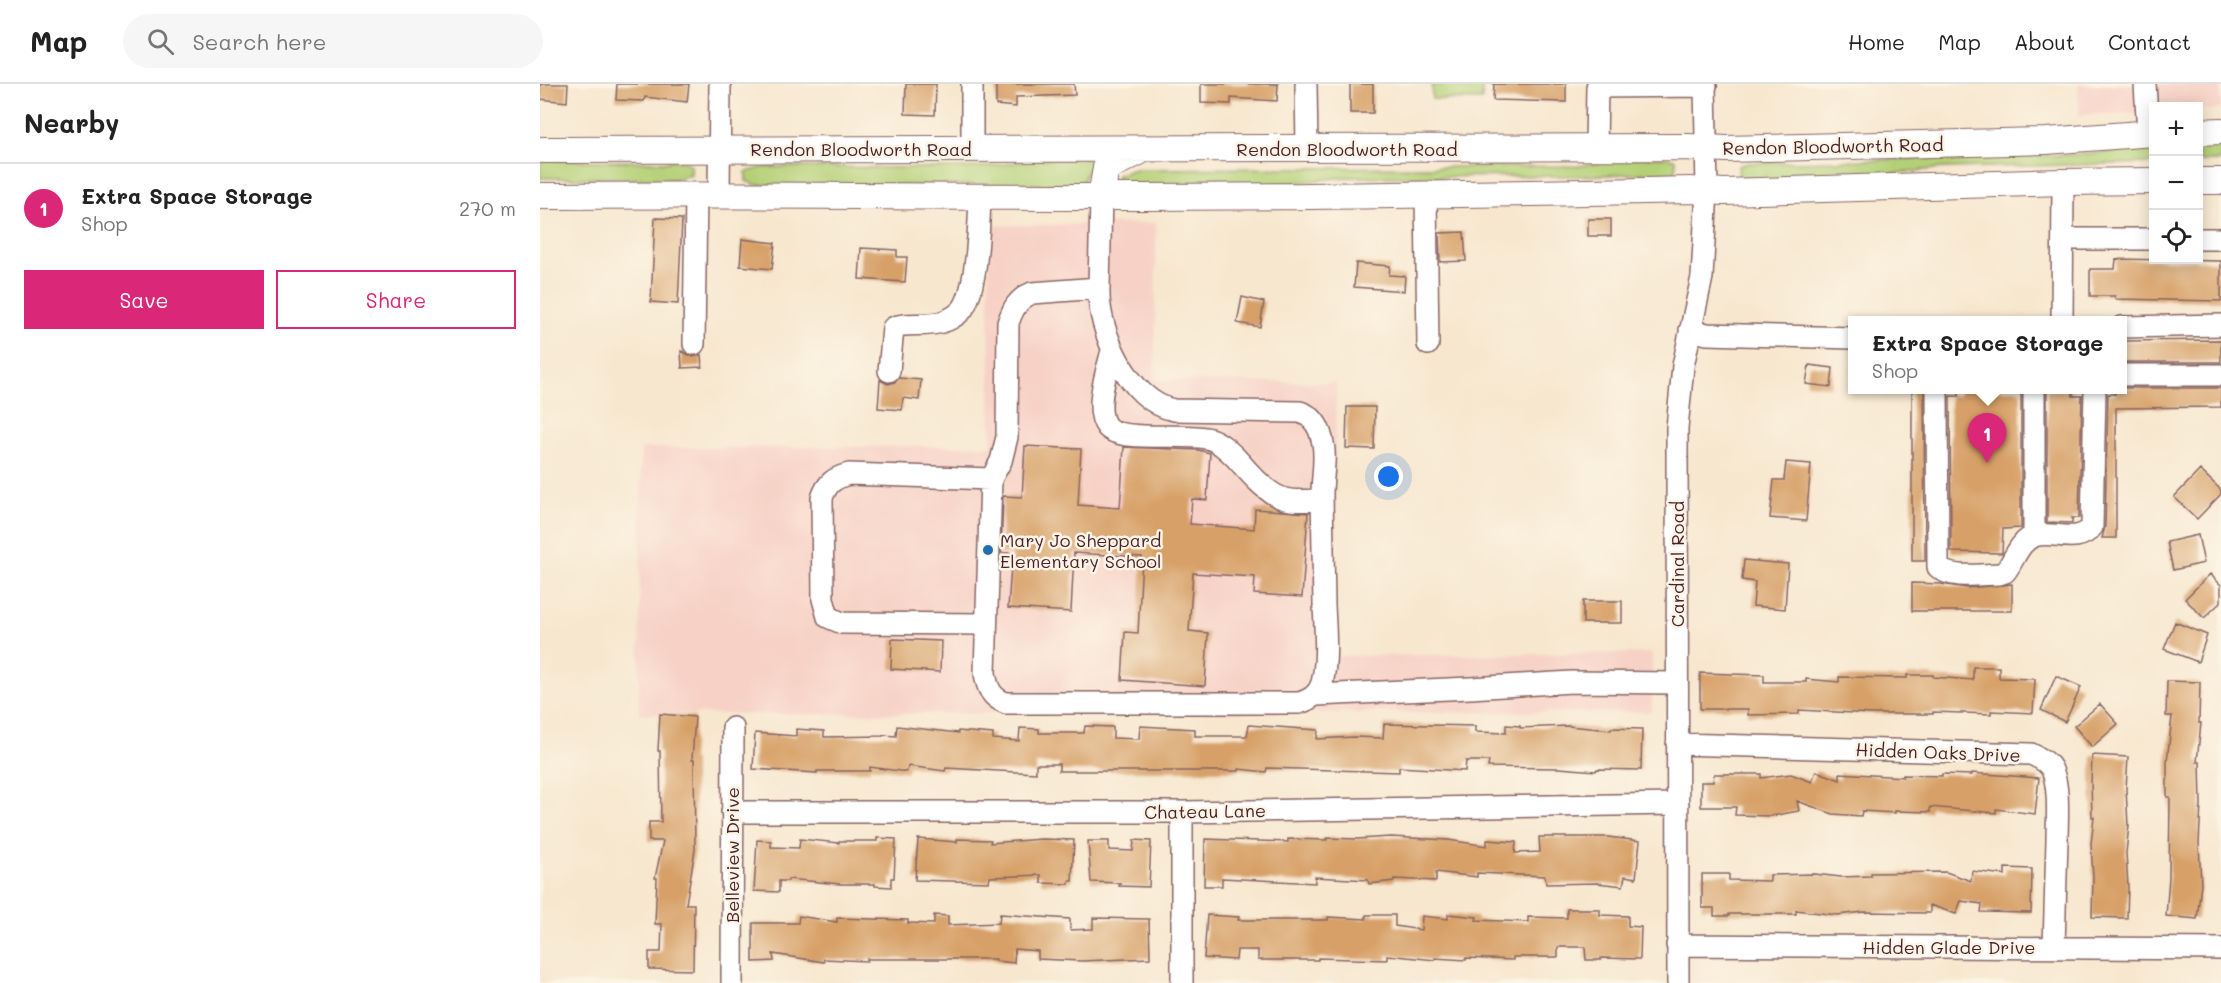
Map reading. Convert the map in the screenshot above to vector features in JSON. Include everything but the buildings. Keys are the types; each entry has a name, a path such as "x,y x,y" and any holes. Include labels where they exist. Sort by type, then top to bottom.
{"main road":[{"path":"2203,132 2221,131"},
{"name":"Rendon Bloodworth Road","path":"540,150 1726,149 2046,141 2149,133"},
{"path":"1101,197 1106,168 1130,155 1150,148"},
{"path":"540,196 707,194 1101,197 1426,195 1690,190 1707,192 2149,181"},
{"path":"2203,181 2221,181"}],"street":[{"path":"694,344 707,194 720,149 720,84"},
{"path":"972,84 972,149"},
{"path":"1306,84 1307,149"},
{"path":"2145,84 2149,117"},
{"path":"1596,148 1598,86 1706,85"},
{"name":"Cardinal Road","path":"1678,983 1677,428 1683,366 1702,277 1707,192 1706,85"},
{"path":"2062,182 2064,239 2062,316"},
{"path":"1426,195 1428,344"},
{"path":"889,371 892,328 897,324 920,326 940,323 962,310 972,279 979,238 980,196"},
{"path":"1099,288 1032,293 1022,297 1015,305 1008,322 1008,437 1001,461 991,479 985,672 992,695 1006,703 1299,703 1308,700 1316,694 1321,685 1325,637 1322,438 1312,417 1300,411 1185,411 1163,408 1149,401 1112,351 1103,326 1098,301 1099,288 1101,197"},
{"path":"2064,239 2149,239"},
{"path":"2203,239 2221,239"},
{"path":"2127,327 2221,325"},
{"path":"1690,330 1707,334 1848,338"},
{"path":"1112,351 1102,393 1102,418 1109,429 1123,435 1190,436 1214,440 1276,495 1295,501 1322,500"},
{"path":"2127,375 2221,375"},
{"path":"1937,394 1938,567 1943,572 1952,574 1999,574 2005,572 2023,543 2034,536 2087,534 2092,527 2095,394"},
{"path":"2034,394 2034,536"},
{"path":"986,624 842,623 828,617 823,599 822,498 829,483 837,477 849,474 991,479"},
{"path":"1316,694 1572,682 1676,683"},
{"name":"Belleview Drive","path":"732,983 733,728"},
{"name":"Hidden Oaks Drive","path":"1677,744 2031,754 2040,758 2052,769 2056,801 2054,947"},
{"name":"Chateau Lane","path":"732,812 1182,812 1678,804"},
{"path":"1182,812 1182,983"},
{"name":"Hidden Glade Drive","path":"1677,945 2221,949"}],"shaded area":[{"path":"2078,84 2221,84 2221,109 2203,110 2203,102 2149,102 2149,112 2079,115"},
{"name":"Mary Jo Sheppard Elementary School","path":"1156,223 1155,380 1336,383 1335,656 1652,653 1652,712 639,714 641,448 991,446 988,226"}],"green space":[{"path":"1432,84 1482,84 1482,100 1432,99"},
{"path":"2203,144 2221,144 2221,161 2203,161"},
{"path":"2149,148 2149,163 1944,168 1850,178 1750,181 1739,178 1738,166 1748,163 2117,152"},
{"path":"1667,157 1676,160 1675,172 1584,176 1346,177 1274,185 1117,185 1117,175 1135,169 1579,166 1626,158"},
{"path":"1037,159 1100,159 1088,170 1083,185 756,185 746,181 746,172 765,167 961,168"},
{"path":"540,160 669,162 670,160 691,165 691,174 678,179 540,178"}],"place":[{"name":"Extra Space Storage","path":"1987,463"},
{"name":"Mary Jo Sheppard Elementary School","path":"988,550"}]}
